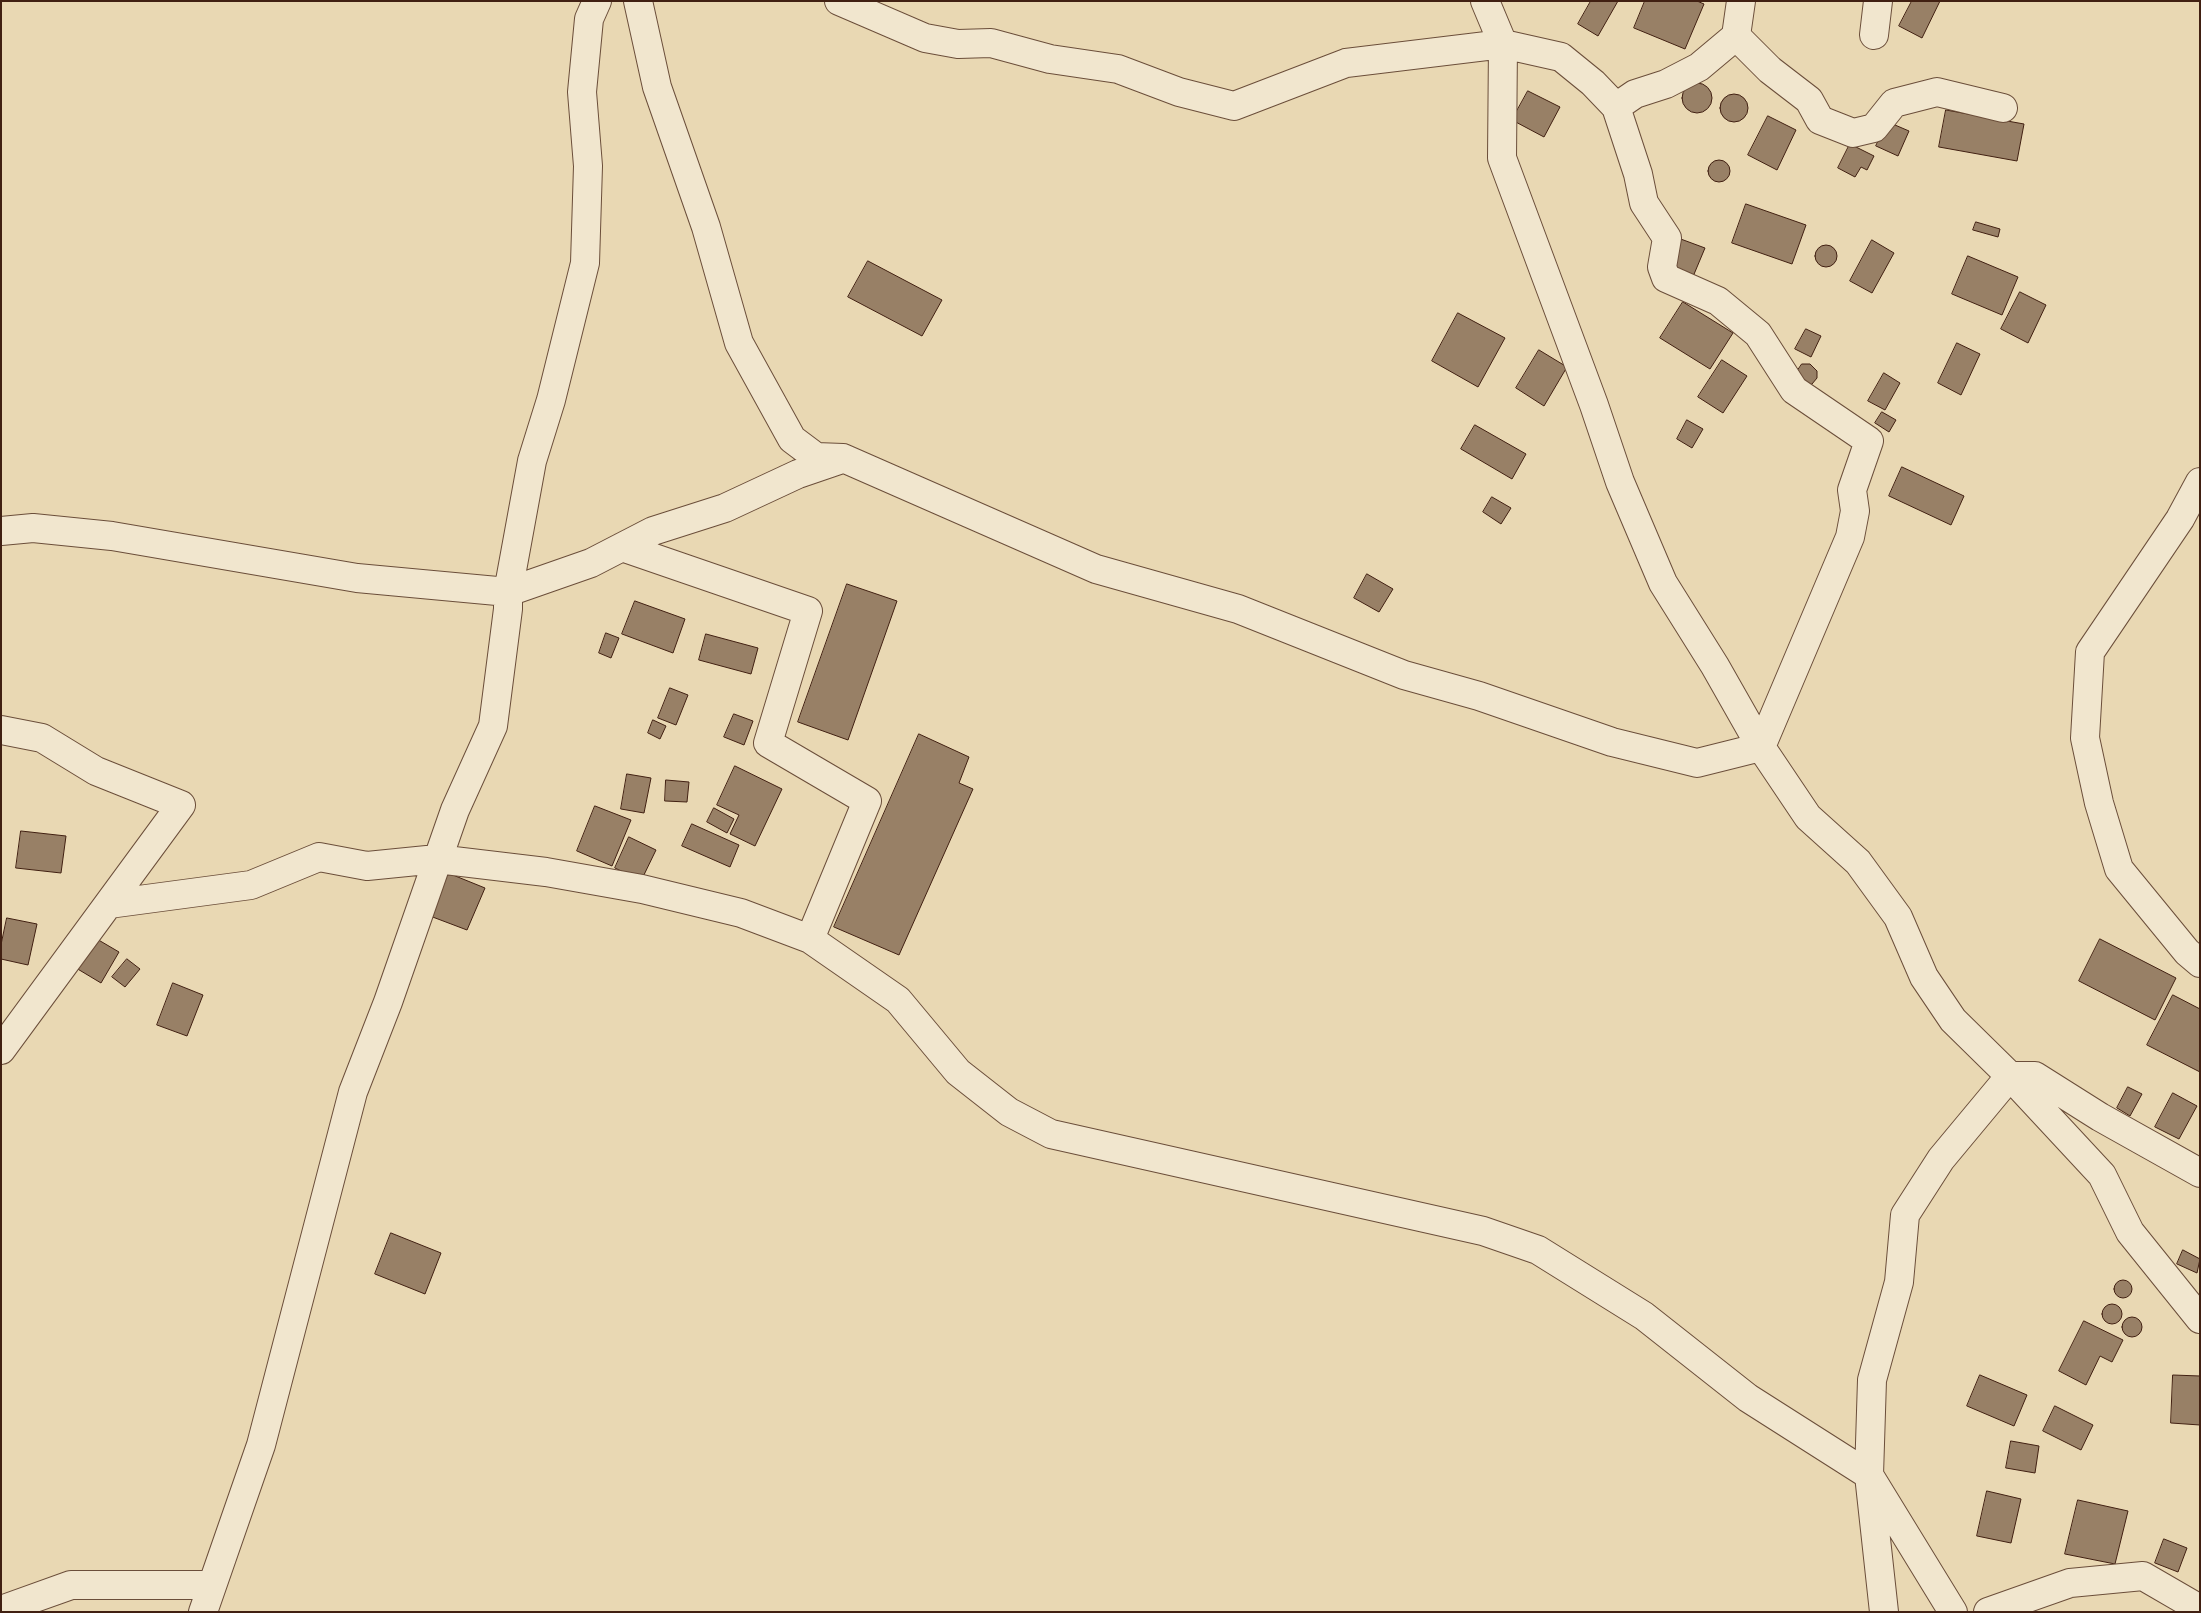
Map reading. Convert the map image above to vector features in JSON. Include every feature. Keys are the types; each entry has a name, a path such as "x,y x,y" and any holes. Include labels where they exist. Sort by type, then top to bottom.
{"street":[{"path":"204,1612 261,1445 353,1092 388,1002 455,810 493,726 508,609 508,592 532,461 551,400 585,263 588,166 582,92 589,20 597,1"},
{"path":"638,1 658,87 706,228 739,343 792,439 816,457 843,458 1096,569 1238,609 1404,675 1479,696 1612,742 1697,763 1761,747"},
{"path":"839,1 925,38 958,44 991,43 1050,59 1118,69 1179,92 1234,106 1346,63 1503,44 1561,57 1593,83 1616,107 1638,174 1644,203 1667,238 1662,267 1666,278 1718,301 1758,334 1794,390 1869,441 1852,490 1855,511 1850,537 1761,747"},
{"path":"1485,1 1503,44 1502,158 1594,405 1620,482 1663,583 1715,666 1761,747 1808,817 1858,862 1898,916 1924,977 1953,1020 2010,1076 2102,1175 2130,1232 2200,1319"},
{"path":"1616,107 1635,94 1666,84 1698,67 1736,36 1741,1"},
{"path":"1874,35 1878,1"},
{"path":"1736,36 1770,70 1809,100 1820,120 1853,133 1874,128 1894,103 1937,92 2002,108"},
{"path":"1,531 32,528 112,536 357,578 508,592 591,564 653,531 725,508 798,474 843,458"},
{"path":"2200,482 2180,519 2090,652 2085,738 2099,803 2119,869 2181,945 2200,963"},
{"path":"622,547 808,611 768,743 867,800 810,939"},
{"path":"1,730 42,738 96,771 181,806 1,1050"},
{"path":"109,904 251,885 319,857 367,866 438,859 546,872 642,889 741,913 810,939 898,1000 958,1072 1009,1112 1051,1134 1483,1231 1538,1250 1644,1316 1748,1398 1869,1475 1953,1612"},
{"path":"2010,1076 2035,1076 2100,1117 2200,1173"},
{"path":"1884,1612 1869,1475 1872,1380 1899,1282 1905,1215 1941,1159 2010,1076"},
{"path":"1988,1612 2070,1583 2143,1576 2200,1609"},
{"path":"1,1610 71,1584 212,1585"}],"building":[{"path":"1591,1 1618,1 1598,36 1578,24"},
{"path":"1645,1 1697,1 1704,4 1685,49 1634,28"},
{"path":"1912,1 1940,1 1922,38 1899,26"},
{"path":"1697,83 1708,87 1712,98 1708,109 1697,113 1686,109 1682,98 1686,87"},
{"path":"1528,91 1560,107 1544,137 1512,120"},
{"path":"1734,94 1744,98 1748,108 1744,118 1734,122 1724,118 1720,108 1724,98"},
{"path":"1946,110 2024,124 2017,161 1939,147"},
{"path":"1768,116 1796,130 1777,170 1748,155"},
{"path":"1888,122 1909,131 1898,156 1876,146"},
{"path":"1850,144 1874,156 1867,170 1861,167 1855,177 1838,168"},
{"path":"1719,160 1727,163 1730,171 1727,179 1719,182 1711,179 1708,171 1711,163"},
{"path":"1746,204 1806,225 1792,264 1732,243"},
{"path":"1976,222 2000,229 1998,237 1973,230"},
{"path":"1678,238 1705,248 1692,279 1666,269"},
{"path":"1872,240 1894,253 1872,293 1850,281"},
{"path":"1826,245 1834,248 1837,256 1834,264 1826,267 1818,264 1815,256 1818,248"},
{"path":"1968,256 2018,277 2002,315 1952,294"},
{"path":"868,261 942,300 922,336 848,297"},
{"path":"2020,292 2046,305 2028,343 2001,329"},
{"path":"1683,302 1733,333 1710,369 1660,338"},
{"path":"1458,313 1505,338 1478,387 1432,361"},
{"path":"1806,329 1821,336 1811,357 1795,349"},
{"path":"1957,343 1980,354 1961,395 1938,383"},
{"path":"1539,350 1567,367 1544,406 1516,388"},
{"path":"1722,360 1747,376 1723,413 1698,397"},
{"path":"1802,364 1810,364 1817,371 1817,378 1809,386 1796,373"},
{"path":"1884,373 1900,383 1885,410 1868,401"},
{"path":"1882,412 1896,420 1889,432 1875,423"},
{"path":"1687,420 1703,429 1692,448 1677,439"},
{"path":"1475,425 1526,454 1512,479 1461,449"},
{"path":"1902,467 1964,496 1951,525 1889,496"},
{"path":"1492,497 1511,508 1501,524 1483,512"},
{"path":"1367,574 1393,589 1379,612 1354,598"},
{"path":"847,584 897,601 848,740 798,722"},
{"path":"635,601 685,619 673,653 622,634"},
{"path":"606,633 619,638 611,658 599,653"},
{"path":"706,634 758,648 751,674 699,660"},
{"path":"670,688 688,695 676,725 658,718"},
{"path":"734,714 753,721 744,745 724,737"},
{"path":"653,720 666,726 660,739 648,733"},
{"path":"919,734 969,757 959,783 973,789 899,955 834,927"},
{"path":"735,766 782,789 755,846 730,834 739,815 717,805"},
{"path":"627,774 651,778 644,813 621,809"},
{"path":"666,780 689,782 687,802 665,801"},
{"path":"595,806 631,820 612,866 577,851"},
{"path":"714,808 734,819 727,833 707,822"},
{"path":"692,824 739,845 730,867 682,846"},
{"path":"21,831 66,836 61,873 16,868"},
{"path":"629,837 656,850 641,881 615,868"},
{"path":"448,873 485,888 467,930 430,916"},
{"path":"7,918 37,924 28,965 1,959 1,945"},
{"path":"90,935 119,952 101,983 71,965"},
{"path":"2100,939 2176,978 2155,1020 2079,981"},
{"path":"127,959 140,969 125,987 112,977"},
{"path":"173,983 203,995 187,1036 157,1025"},
{"path":"2173,995 2200,1009 2200,1072 2147,1045"},
{"path":"2128,1087 2142,1094 2130,1116 2117,1108"},
{"path":"2173,1093 2197,1106 2179,1139 2155,1127"},
{"path":"391,1233 441,1253 425,1294 375,1274"},
{"path":"2183,1250 2200,1259 2197,1273 2177,1264"},
{"path":"2119,1280 2127,1280 2132,1285 2130,1296 2119,1298 2114,1293 2114,1285"},
{"path":"2112,1304 2119,1307 2122,1314 2119,1321 2112,1324 2105,1321 2102,1314 2105,1307"},
{"path":"2132,1317 2139,1320 2142,1327 2139,1334 2132,1337 2125,1334 2122,1327 2125,1320"},
{"path":"2084,1321 2123,1340 2112,1362 2100,1356 2086,1385 2059,1371"},
{"path":"1980,1375 2027,1395 2014,1426 1967,1406"},
{"path":"2173,1375 2200,1376 2200,1425 2171,1423"},
{"path":"2055,1406 2093,1425 2081,1450 2043,1431"},
{"path":"2011,1441 2039,1446 2035,1473 2006,1468"},
{"path":"1987,1491 2021,1499 2011,1543 1977,1536"},
{"path":"2078,1500 2128,1511 2115,1564 2065,1554"},
{"path":"2164,1539 2187,1548 2178,1572 2155,1563"}]}
